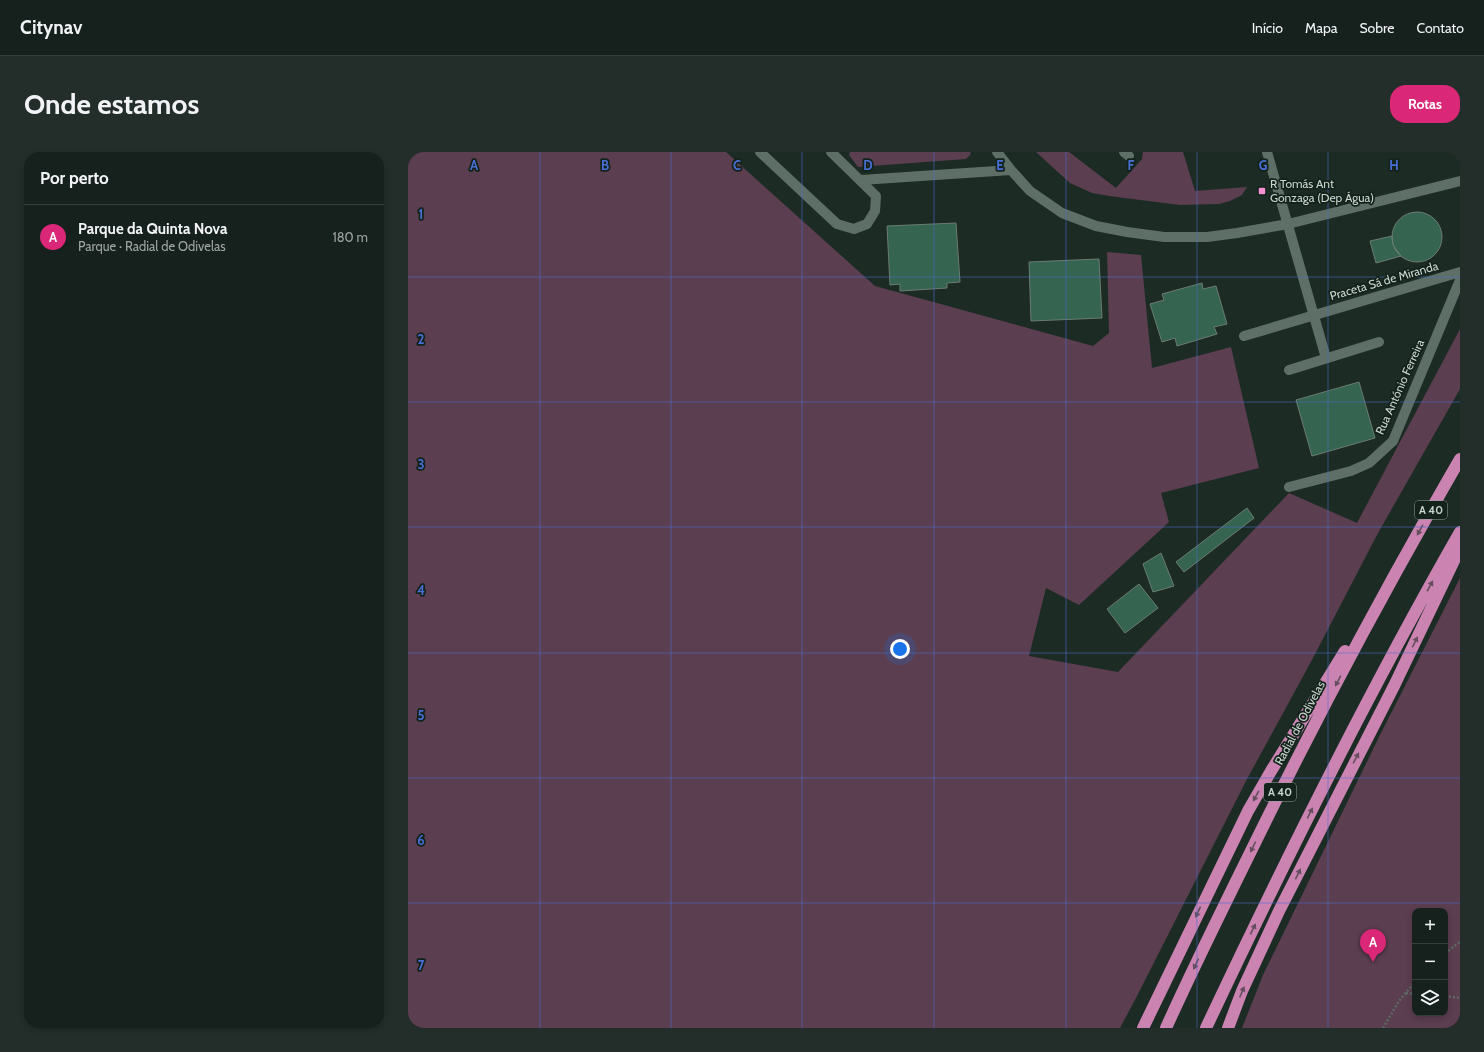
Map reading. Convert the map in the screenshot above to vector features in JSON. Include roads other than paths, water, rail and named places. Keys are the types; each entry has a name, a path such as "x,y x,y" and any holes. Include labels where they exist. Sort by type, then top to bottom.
{"highway":[{"name":"Radial de Odivelas","path":"1166,1028 1214,926 1289,774 1367,624 1460,459"},
{"path":"1206,1028 1279,873 1378,682 1460,532"},
{"path":"1228,1028 1242,991 1279,911 1397,679 1460,548"},
{"path":"1143,1028 1214,880 1260,789 1315,699 1403,561"}],"street":[{"path":"760,152 837,224 854,229 867,224 875,212 876,196 831,152"},
{"path":"997,152 1030,191 1062,213 1096,226 1127,232 1164,236 1207,237 1288,224 1460,181"},
{"path":"1267,152 1326,358"},
{"path":"861,180 1011,170"},
{"name":"Praceta Sá de Miranda","path":"1244,336 1460,272"},
{"name":"Rua António Ferreira","path":"1289,487 1357,468 1369,463 1393,441 1460,280"},
{"path":"1289,370 1379,342"}],"place":[{"name":"R Tomás Ant Gonzaga (Dep Água)","path":"1262,191"},
{"name":"Parque da Quinta Nova","path":"1373,962"}]}
